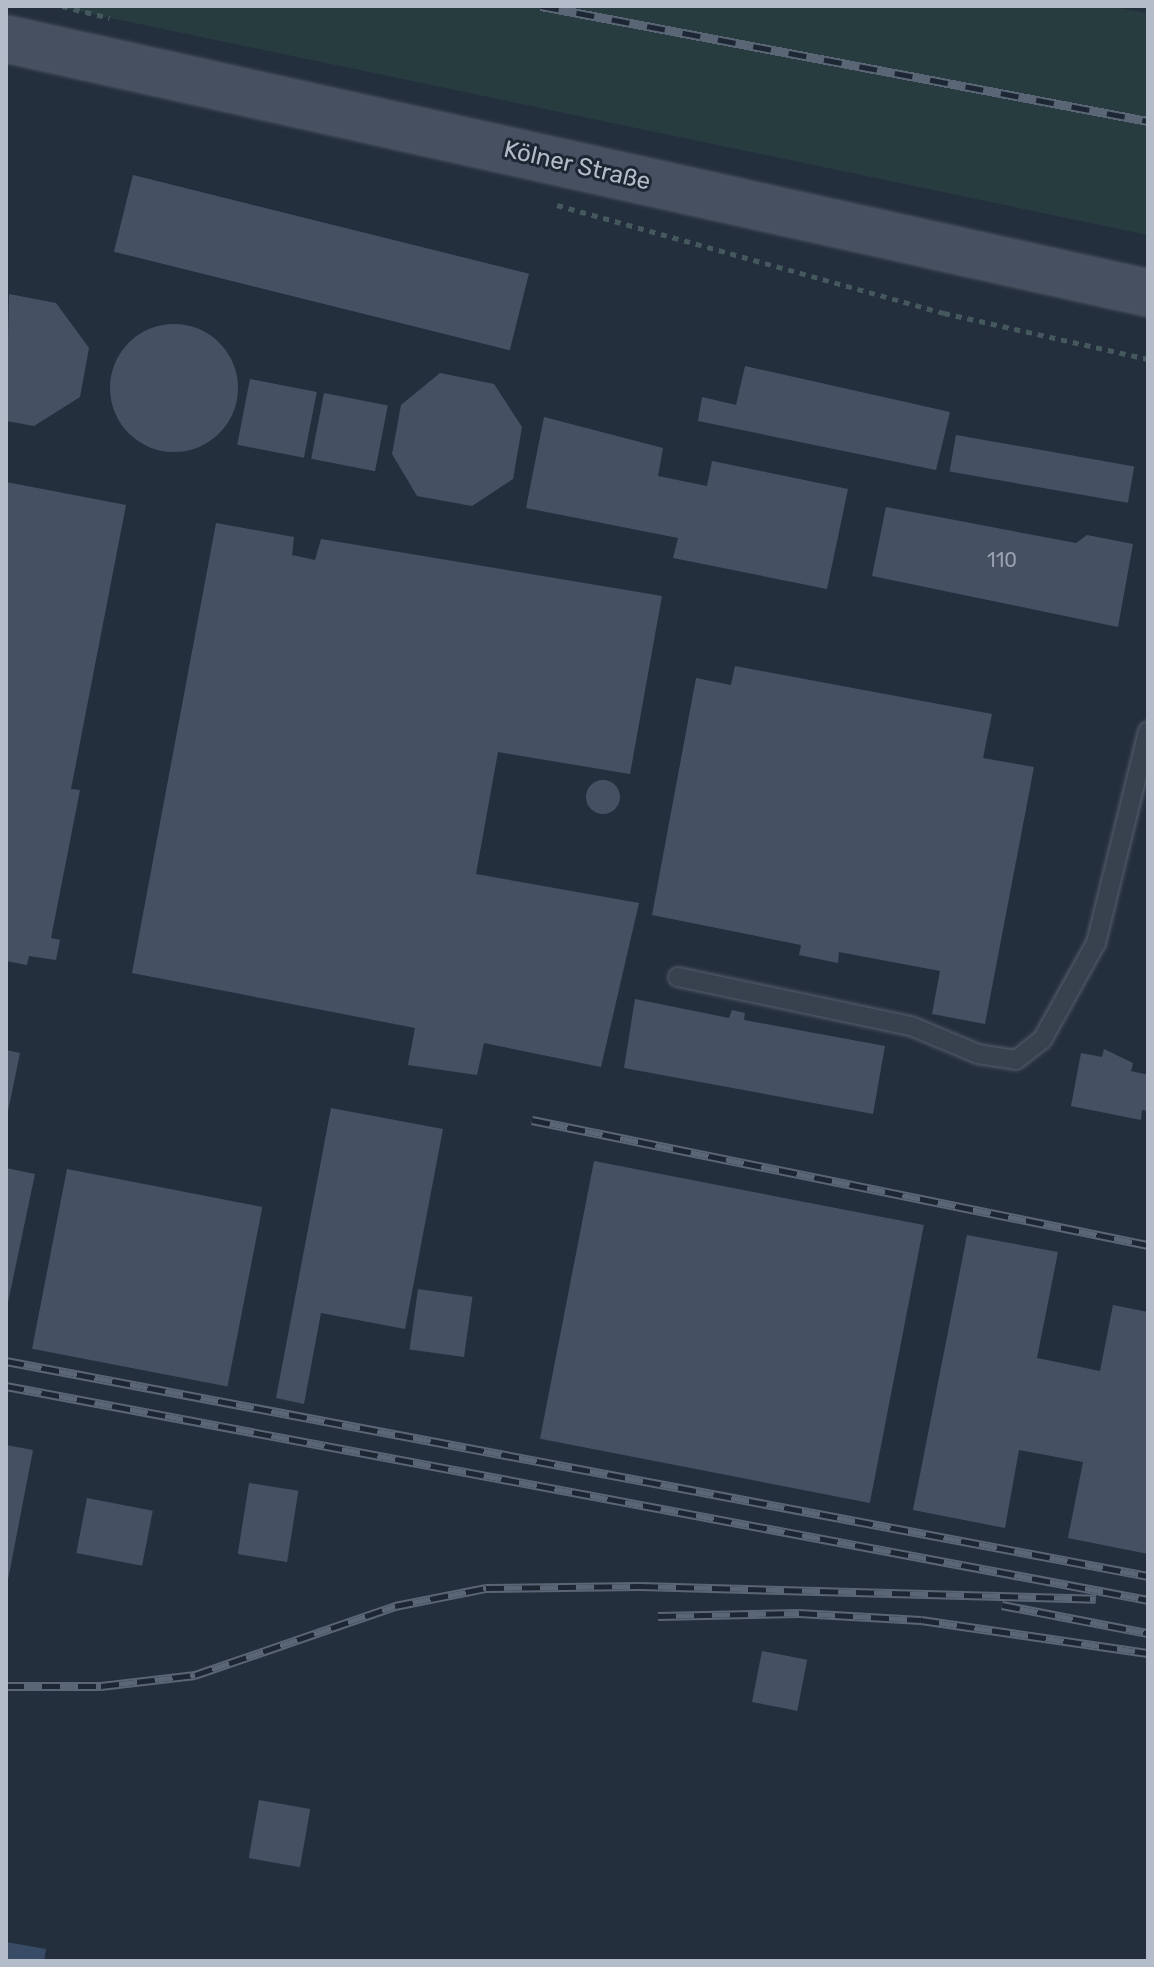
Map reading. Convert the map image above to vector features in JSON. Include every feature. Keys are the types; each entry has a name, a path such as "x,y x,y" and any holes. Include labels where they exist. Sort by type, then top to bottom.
{"main road":[{"name":"Kölner Straße","path":"6,39 1148,293"}],"lane":[{"path":"678,977 911,1026 978,1054 1016,1060 1042,1040 1096,943 1148,731"}],"path":[{"path":"542,202 944,313 1148,359"}],"green space":[{"path":"53,6 1107,6 1148,13 1148,235"}],"water":[{"path":"6,1942 46,1949 44,1961 6,1961"}],"building":[{"path":"133,175 529,274 510,350 114,252"},
{"path":"9,294 56,303 89,348 80,397 34,426 6,421"},
{"path":"174,324 198,329 219,343 233,364 238,388 233,412 219,433 198,447 174,452 150,447 129,433 115,412 110,388 115,364 129,343 150,329"},
{"path":"745,366 950,412 936,470 698,421 702,397 736,405"},
{"path":"440,373 494,384 522,427 513,479 472,506 417,496 392,454 401,405"},
{"path":"250,379 317,392 304,458 237,445"},
{"path":"324,393 388,405 375,471 311,459"},
{"path":"544,417 663,448 658,476 707,486 712,461 848,489 827,589 673,558 678,538 526,508"},
{"path":"956,435 1134,466 1128,503 950,471"},
{"path":"6,482 126,505 71,789 80,790 51,938 60,940 56,960 29,956 27,965 6,961"},
{"path":"886,507 1076,543 1087,535 1133,544 1118,627 872,576"},
{"path":"216,523 294,537 292,555 315,560 321,539 662,596 630,774 498,752 476,874 639,903 601,1067 484,1043 477,1075 408,1065 415,1028 132,973"},
{"path":"735,666 992,714 983,758 1034,767 985,1024 932,1014 940,971 839,952 838,963 799,955 801,945 652,915 696,678 731,685"},
{"path":"603,780 615,785 620,797 615,809 603,814 591,809 586,797 591,785"},
{"path":"635,999 729,1018 732,1010 745,1013 744,1020 885,1046 873,1114 624,1068"},
{"path":"1104,1049 1133,1063 1131,1071 1148,1075 1148,1111 1142,1110 1141,1120 1071,1106 1081,1053 1102,1057"},
{"path":"6,1050 20,1053 7,1116 6,1116"},
{"path":"331,1108 443,1129 405,1329 321,1313 304,1404 276,1398"},
{"path":"594,1161 924,1225 870,1503 540,1439"},
{"path":"6,1168 35,1174 7,1307 6,1307"},
{"path":"67,1169 262,1207 227,1387 32,1349"},
{"path":"967,1235 1058,1252 1037,1358 1100,1371 1113,1305 1148,1312 1148,1554 1068,1538 1083,1462 1019,1450 1005,1528 913,1510"},
{"path":"418,1289 472,1297 464,1357 410,1349"},
{"path":"6,1445 33,1450 7,1585 6,1585"},
{"path":"249,1483 298,1491 287,1562 238,1554"},
{"path":"87,1498 153,1511 142,1566 76,1553"},
{"path":"762,1651 807,1660 797,1711 752,1702"},
{"path":"259,1800 310,1809 300,1867 249,1858"}],"railway":[{"path":"541,6 1148,121"},
{"path":"532,1120 1148,1245"},
{"path":"6,1361 1148,1576"},
{"path":"6,1386 1148,1600"},
{"path":"6,1686 101,1686 195,1675 395,1606 486,1588 640,1586 1096,1599"},
{"path":"1002,1605 1148,1633"},
{"path":"658,1616 799,1613 921,1620 1148,1653"}]}
